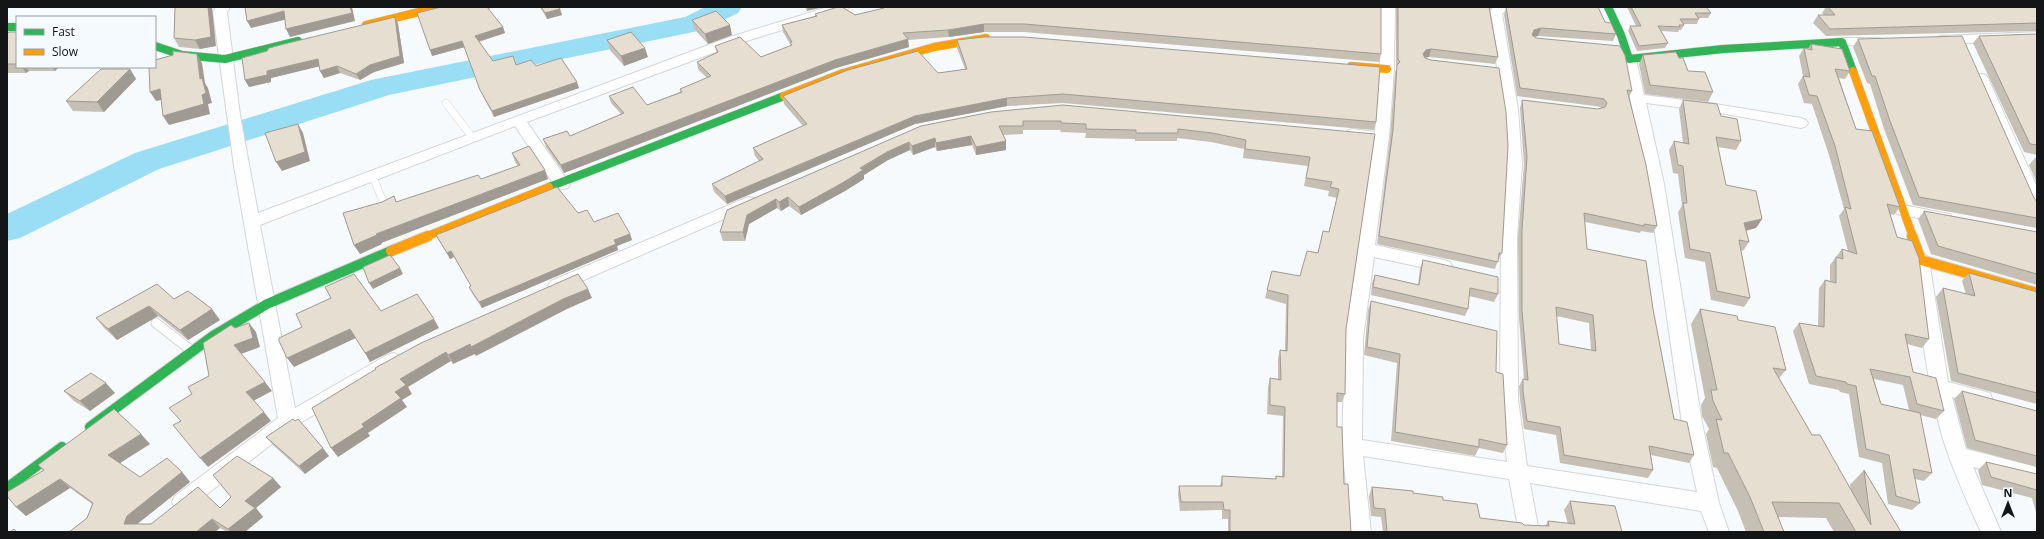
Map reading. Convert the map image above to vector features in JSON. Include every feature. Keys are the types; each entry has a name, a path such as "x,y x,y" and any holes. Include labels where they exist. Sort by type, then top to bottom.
{"street":[{"path":"223,7 220,12 225,59 251,222 288,421"},
{"path":"355,28 439,7"},
{"path":"251,222 472,137 735,40 842,7"},
{"path":"1361,532 1352,446 1354,338 1367,302 1366,249 1382,136 1387,69 1388,7 1382,7"},
{"path":"1608,7 1627,53 1638,98 1656,184 1692,423 1709,503 1719,532"},
{"path":"1494,8 1497,70 1518,102 1509,238 1501,278 1501,333 1518,472 1529,532"},
{"path":"1925,40 2037,36"},
{"path":"83,432 213,336 267,304 440,230 562,184 780,96 843,73 959,41 997,38"},
{"path":"156,46 182,55 225,59 309,39"},
{"path":"1963,39 1969,53"},
{"path":"1609,46 1627,53 1888,41"},
{"path":"1842,42 1921,260 1928,316 1940,387 1949,426 1974,498 1991,532"},
{"path":"1340,65 1387,69"},
{"path":"1976,67 2017,157 2037,206"},
{"path":"1638,98 1715,108 1801,123"},
{"path":"518,120 562,184"},
{"path":"1334,132 1382,136"},
{"path":"2017,157 2037,160"},
{"path":"545,290 764,195"},
{"path":"1903,210 1962,221"},
{"path":"1366,249 1456,269"},
{"path":"1921,260 2037,293"},
{"path":"168,512 288,421 355,380 410,351"},
{"path":"1940,387 2000,403"},
{"path":"7,488 71,441"},
{"path":"1352,446 1709,503"},
{"path":"1960,456 2037,475"}],"lane":[{"path":"446,103 472,137"},
{"path":"372,176 385,206"},
{"path":"156,322 192,351"}],"building":[{"path":"175,7 208,7 211,37 195,40 174,38"},
{"path":"245,7 350,7 352,13 286,29 284,11 247,21"},
{"path":"441,7 487,7 503,27 475,36 493,61 513,56 516,65 531,60 536,66 561,58 577,82 492,111 480,90 462,41 430,50 417,13"},
{"path":"541,7 559,7 560,9 545,13"},
{"path":"842,7 855,15 884,7 1381,7 1381,54 1024,24 984,24 948,30 903,33 908,39 835,60 561,165 543,139 567,131 570,136 624,113 609,96 633,87 647,105 682,92 680,89 711,76 697,62 718,52 715,46 740,37 761,57 792,45 790,43 792,42 782,25 817,16 815,14"},
{"path":"1398,7 1489,7 1498,57 1431,49 1426,50 1423,54 1425,58 1431,60 1499,68 1506,112 1508,146 1502,253 1499,253 1498,262 1379,236 1393,130 1397,65 1400,62 1398,59"},
{"path":"1506,7 1598,7 1605,22 1611,23 1616,34 1541,28 1534,30 1532,35 1536,38 1620,46 1625,55 1632,91 1627,90 1646,165 1657,226 1644,224 1644,226 1584,213 1587,249 1646,261 1653,309 1674,419 1687,422 1694,455 1649,446 1653,470 1564,455 1560,427 1527,421 1523,391 1523,379 1528,380 1522,310 1522,230 1527,157 1522,100 1598,109 1605,107 1607,103 1604,99 1520,88","holes":["1556,307 1593,315 1596,351 1559,344"]},
{"path":"1631,7 1706,7 1711,13 1695,13 1699,19 1680,19 1684,25 1679,25 1680,27 1658,26 1668,43 1639,46 1630,26 1641,26"},
{"path":"1828,7 2037,7 2037,23 1830,29 1818,15 1835,15"},
{"path":"716,11 730,25 705,34 692,20"},
{"path":"395,17 400,56 370,65 356,74 337,66 320,71 318,59 267,71 267,75 245,80 242,58 267,51 269,48"},
{"path":"9,32 16,32 16,64 7,64 7,34"},
{"path":"631,32 645,48 621,56 607,40"},
{"path":"2037,34 2037,145 2030,144 1979,36"},
{"path":"1962,36 2037,202 2037,218 1919,197 1890,121 1875,76 1872,76 1858,39"},
{"path":"984,37 1024,37 1380,67 1376,122 1063,94 1007,98 915,116 725,196 712,184 763,159 753,148 807,124 783,96 848,70 918,51 938,73 967,69 957,40"},
{"path":"1811,44 1842,49 1850,71 1835,69 1856,129 1872,131 1900,207 1887,204 1897,237 1912,241 1919,258 1929,339 1905,334 1913,372 1936,378 1944,411 1917,404 1910,377 1870,369 1881,404 1920,413 1932,473 1913,469 1920,503 1896,496 1889,455 1866,449 1856,386 1847,384 1846,382 1816,376 1799,323 1824,327 1825,280 1836,283 1836,257 1843,259 1842,249 1857,254 1845,207 1851,209 1835,146 1817,96 1809,95 1803,76 1810,77 1804,48 1812,50"},
{"path":"173,51 197,54 200,79 202,78 206,93 202,95 204,104 163,116 160,89 150,92 149,68 156,68 156,60 173,55"},
{"path":"1676,52 1679,58 1683,58 1688,71 1705,72 1713,92 1650,85 1643,55"},
{"path":"101,69 130,69 97,102 66,101"},
{"path":"1683,100 1717,104 1721,116 1737,119 1741,141 1716,137 1726,185 1756,191 1762,219 1744,223 1749,242 1739,240 1750,298 1717,291 1710,253 1690,249 1683,203 1687,203 1683,166 1678,165 1674,141 1689,144"},
{"path":"1063,105 1375,134 1346,329 1345,394 1337,393 1337,427 1342,427 1344,484 1348,484 1351,532 1230,532 1230,510 1224,510 1223,502 1181,502 1179,486 1222,486 1222,476 1276,479 1276,476 1284,477 1285,407 1270,405 1270,378 1281,380 1280,350 1287,351 1288,295 1267,290 1272,271 1300,276 1307,251 1318,253 1323,231 1329,232 1339,189 1330,187 1332,182 1306,178 1310,157 1245,149 1246,140 1212,133 1178,129 1178,133 1136,133 1136,130 1086,129 1086,124 1061,123 1061,121 1023,121 1023,126 999,126 1006,141 976,147 971,136 936,143 935,138 912,146 909,142 887,152 860,168 863,170 844,182 799,207 788,197 779,202 776,199 747,215 743,232 720,232 727,210 921,126 991,112"},
{"path":"298,124 305,152 276,162 265,133"},
{"path":"529,146 545,170 376,234 377,235 354,245 343,213 382,202 394,196 396,202 478,175 481,179 520,165 512,153"},
{"path":"557,187 578,213 587,210 594,222 618,213 630,234 614,240 616,244 479,302 469,287 471,286 451,251 447,253 436,235"},
{"path":"1924,211 2037,232 2037,274 1938,246"},
{"path":"390,255 400,268 369,283 363,267"},
{"path":"1423,260 1498,277 1498,294 1470,288 1468,309 1373,287 1375,275 1419,285"},
{"path":"1969,273 2037,292 2037,393 1958,373 1943,288 1975,296"},
{"path":"354,274 381,311 417,294 434,319 365,353 350,329 287,358 279,338 302,327 296,314 331,298 325,287"},
{"path":"578,274 588,289 563,299 471,347 470,344 448,355 446,352 400,379 406,385 395,392 401,398 362,424 364,427 331,448 312,408 376,369 375,368 421,343"},
{"path":"157,284 174,299 188,291 212,309 180,330 149,306 108,329 96,318"},
{"path":"1371,301 1497,331 1496,372 1503,374 1507,445 1479,439 1479,447 1395,432 1400,354 1367,347"},
{"path":"1700,309 1737,316 1738,320 1775,327 1786,370 1773,368 1812,435 1820,435 1871,525 1864,470 1901,532 1856,532 1839,503 1772,502 1784,532 1764,532 1750,497 1728,453 1724,453 1716,419 1722,420 1713,401 1711,390 1717,390"},
{"path":"249,323 253,338 234,345 265,382 246,392 264,412 200,458 173,425 181,421 169,408 192,394 188,387 209,376 203,343 231,325 235,328"},
{"path":"91,373 106,383 80,401 64,391"},
{"path":"1962,391 2037,411 2037,456 1975,440"},
{"path":"114,409 141,434 108,455 140,477 167,458 182,472 127,516 124,524 151,524 198,487 220,508 231,497 213,475 237,456 273,478 245,501 255,508 228,529 212,519 196,532 69,532 87,518 93,503 60,479 16,507 7,496 7,492 44,470 38,465"},
{"path":"293,419 295,421 298,419 323,448 299,466 266,437"},
{"path":"1986,462 2037,474 2037,490 1991,477"},
{"path":"1372,487 1413,491 1413,493 1443,497 1443,500 1477,504 1480,518 1522,523 1524,525 1549,526 1548,521 1575,524 1570,501 1615,506 1622,532 1387,532 1385,509 1374,508"},
{"path":"14,529 17,532 10,532"}],"waterway":[{"path":"7,229 147,161 382,87 693,24 728,7"}],"traffic: fast":[{"path":"1608,7 1621,35 1629,59 1723,49 1842,42 1853,71"},
{"path":"7,27 16,27"},
{"path":"156,46 182,55 225,59 298,41"},
{"path":"549,187 784,96"},
{"path":"90,427 213,336 267,304 391,251"},
{"path":"7,488 62,447"}],"traffic: slow":[{"path":"366,25 439,7"},
{"path":"784,96 843,73 934,47 986,38"},
{"path":"1351,66 1387,69"},
{"path":"1853,71 1921,260 2037,293"},
{"path":"391,251 549,187"}]}
